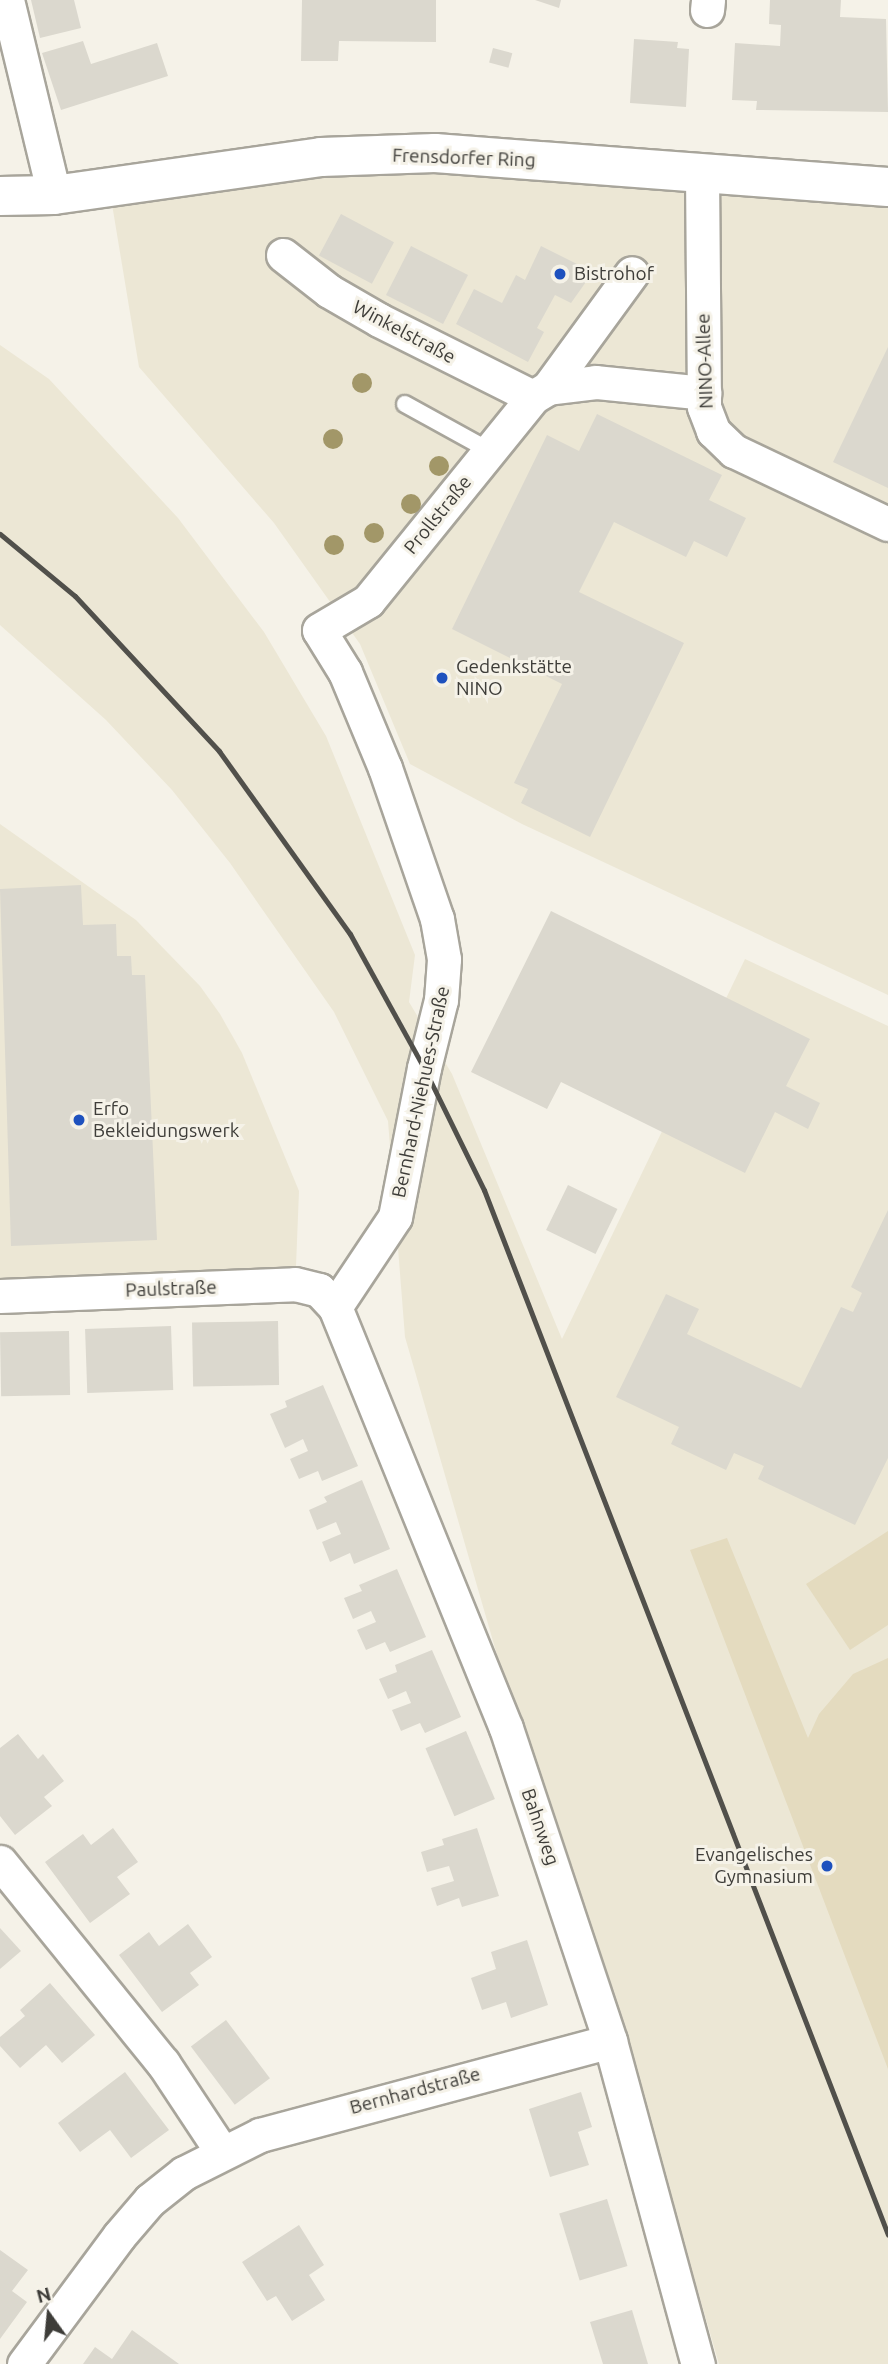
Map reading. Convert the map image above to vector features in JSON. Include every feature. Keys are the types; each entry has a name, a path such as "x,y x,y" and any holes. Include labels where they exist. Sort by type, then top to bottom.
{"street":[{"path":"7,0 54,195"},
{"name":"Frensdorfer Ring","path":"4,202 321,157 423,154 888,187"},
{"name":"NINO-Allee","path":"702,173 704,393 707,420 722,443 888,524"},
{"name":"Winkelstraße","path":"283,255 329,291 369,314 540,393"},
{"name":"Prollstraße","path":"319,630 368,601 540,393 632,273"},
{"path":"540,393 596,382 704,393"},
{"name":"Bernhard-Niehues-Straße","path":"319,630 345,672 385,768 437,919 444,959 442,1000 424,1068 395,1217 335,1307"},
{"name":"Paulstraße","path":"0,1296 295,1284 319,1290 335,1307"},
{"name":"Bahnweg","path":"335,1307 506,1728 610,2041 698,2364"},
{"path":"0,1862 163,2063 222,2152"},
{"name":"Bernhardstraße","path":"24,2364 150,2200 184,2173 222,2152 260,2135 355,2106 610,2041"}],"lane":[{"path":"405,404 490,451"}],"shaded area":[{"path":"106,168 888,173 888,995 522,824 410,764 360,644 274,523 139,367"},
{"path":"0,345 49,379 178,518 264,632 326,736 415,955 409,1002 452,1074 562,1339 745,959 888,1026 888,2364 719,2364 619,2019 517,1724 405,1337 388,1121 334,1012 230,863 172,790 106,720 0,625"},
{"path":"0,824 136,920 200,986 220,1014 242,1053 299,1191 296,1266 256,1272 0,1278"},
{"path":"888,1531 888,1625 850,1650 806,1584"},
{"path":"727,1538 808,1738 819,1714 853,1674 888,1658 888,2069 690,1550"}],"building":[{"path":"31,0 74,0 81,28 40,38"},
{"path":"302,0 436,0 436,42 339,41 338,61 301,61"},
{"path":"535,0 561,0 559,8"},
{"path":"770,0 841,0 840,17 886,19 888,112 756,110 757,101 732,100 735,43 780,46 781,25 769,24"},
{"path":"634,39 678,42 677,48 689,49 686,107 630,103"},
{"path":"83,41 91,64 157,43 168,76 61,110 42,53"},
{"path":"493,48 512,53 508,68 489,62"},
{"path":"341,214 394,242 372,284 319,255"},
{"path":"411,246 468,275 443,324 386,295"},
{"path":"541,246 593,272 571,303 555,295 537,328 544,332 528,362 456,324 474,289 502,303 516,275 525,280"},
{"path":"888,347 888,488 833,462"},
{"path":"597,414 722,475 709,500 746,518 727,557 694,541 686,557 614,522 579,592 684,643 590,837 521,803 528,789 514,783 562,684 452,629 547,435 579,451"},
{"name":"Erfo Bekleidungswerk","path":"81,885 83,925 116,924 117,956 131,956 132,975 145,975 157,1240 11,1246 0,889"},
{"path":"551,911 810,1039 786,1086 820,1103 808,1129 775,1112 745,1173 561,1082 547,1109 471,1072"},
{"path":"568,1185 617,1209 596,1254 546,1230"},
{"path":"888,1210 888,1458 855,1525 758,1479 764,1466 734,1453 726,1470 671,1444 679,1427 616,1397 666,1294 699,1309 687,1334 801,1388 841,1307 853,1312 862,1293 851,1287"},
{"path":"278,1321 279,1385 193,1386 192,1323"},
{"path":"171,1326 173,1390 87,1393 85,1329"},
{"path":"69,1331 70,1395 1,1396 0,1332"},
{"path":"323,1385 358,1466 322,1481 318,1471 299,1479 290,1459 308,1451 303,1439 285,1448 270,1414 287,1407 285,1401"},
{"path":"362,1480 390,1549 354,1564 350,1553 330,1562 322,1542 341,1534 336,1522 317,1530 309,1510 327,1502 324,1497"},
{"path":"397,1569 426,1637 390,1652 385,1642 366,1650 357,1630 376,1622 371,1611 353,1619 344,1598 362,1591 359,1585"},
{"path":"432,1650 461,1717 425,1733 420,1723 401,1731 392,1710 411,1703 406,1691 388,1699 379,1679 397,1672 395,1665"},
{"path":"466,1731 495,1799 454,1816 425,1748"},
{"path":"18,1734 38,1759 43,1754 64,1781 44,1797 52,1806 15,1835 0,1816 0,1748"},
{"path":"113,1828 138,1862 117,1877 130,1894 90,1923 45,1862 83,1834 91,1845"},
{"path":"477,1828 499,1896 462,1907 459,1898 437,1906 431,1888 454,1881 449,1866 427,1872 421,1852 444,1845 442,1839"},
{"path":"188,1924 212,1957 190,1973 199,1985 162,2012 119,1955 149,1932 159,1946"},
{"path":"0,1928 21,1951 0,1969"},
{"path":"527,1940 548,2005 511,2018 506,2002 482,2010 471,1978 496,1969 491,1952"},
{"path":"50,1983 95,2035 62,2063 46,2045 20,2068 0,2046 0,2037 25,2016 20,2010"},
{"path":"226,2020 270,2078 235,2105 191,2046"},
{"path":"125,2072 169,2130 131,2158 110,2130 80,2152 58,2123"},
{"path":"581,2092 592,2127 578,2132 589,2165 550,2177 529,2109"},
{"path":"607,2199 627,2266 580,2281 559,2214"},
{"path":"299,2225 324,2265 309,2275 325,2300 292,2321 276,2296 267,2301 242,2262"},
{"path":"0,2250 28,2270 12,2291 27,2302 0,2339"},
{"path":"632,2310 648,2364 603,2364 590,2322"},
{"path":"132,2330 179,2364 83,2364 95,2347 112,2359"}],"railway":[{"path":"0,534 75,596 219,751 350,934 424,1068 484,1190 888,2235"}],"place":[{"name":"Bistrohof","path":"560,274"},
{"name":"Gedenkstätte NINO","path":"442,678"},
{"name":"Erfo Bekleidungswerk","path":"79,1120"},
{"name":"Evangelisches Gymnasium","path":"827,1866"}]}
